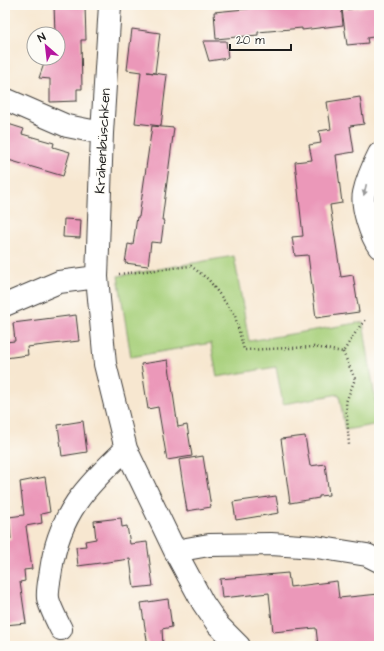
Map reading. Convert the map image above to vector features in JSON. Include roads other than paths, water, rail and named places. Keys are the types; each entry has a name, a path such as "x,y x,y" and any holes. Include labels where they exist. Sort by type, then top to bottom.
{"street":[{"name":"Krähenbüschken","path":"110,5 102,134 97,277 105,364 126,449 175,551 207,609 218,625 239,646"},
{"path":"5,99 67,126 102,134"},
{"path":"379,154 372,168 363,194 366,220 379,247"},
{"path":"5,305 59,282 97,277"},
{"path":"61,629 48,598 54,550 64,525 76,502 98,475 126,449"},
{"path":"175,551 209,545 271,544 316,547 367,556 379,561"}]}
